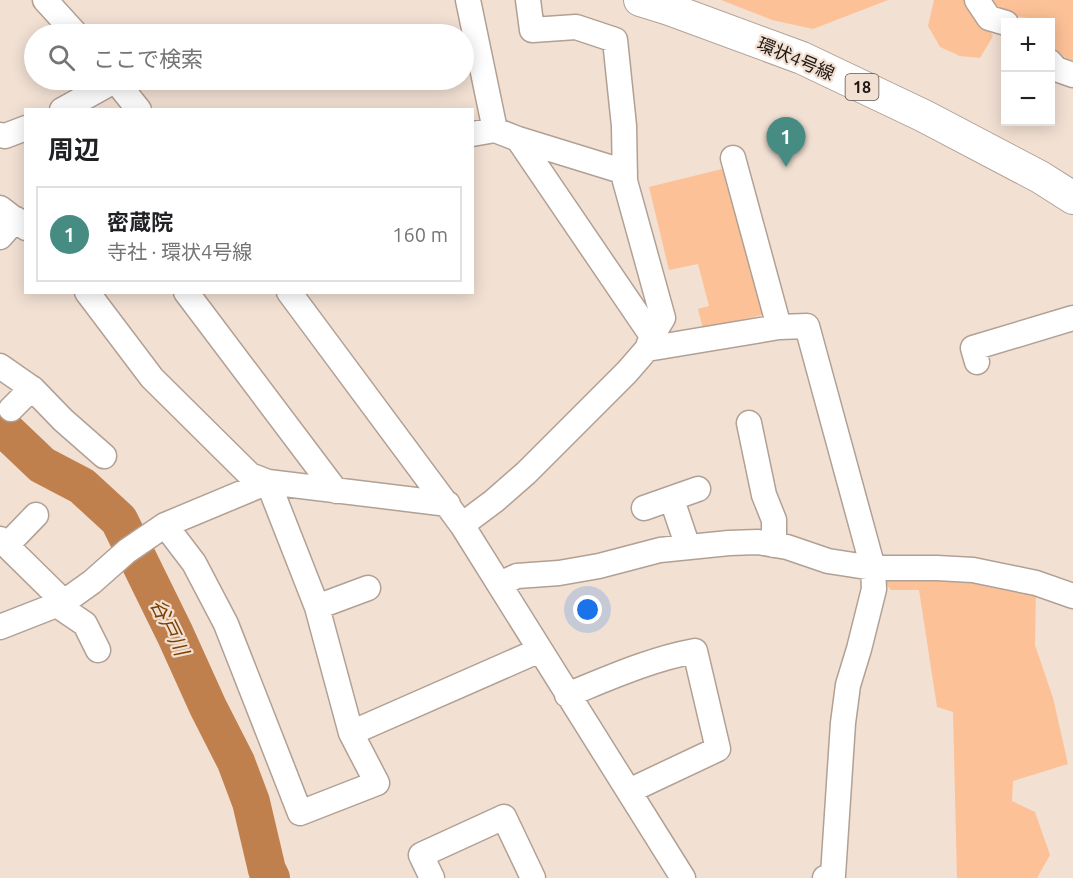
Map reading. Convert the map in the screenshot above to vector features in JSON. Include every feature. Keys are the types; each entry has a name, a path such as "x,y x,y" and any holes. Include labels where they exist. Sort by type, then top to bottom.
{"main road":[{"name":"環状4号線","path":"640,0 802,58 924,116 1040,177 1073,198"}],"street":[{"path":"45,0 66,24"},
{"path":"462,525 526,473 627,372 650,343 663,318 625,181 624,126 615,40 576,27 532,30 528,0"},
{"path":"976,0 989,18 1001,22"},
{"path":"469,2 472,24"},
{"path":"474,45 484,132 518,139 625,172"},
{"path":"1055,68 1073,75"},
{"path":"66,108 97,90"},
{"path":"123,90 137,108"},
{"path":"0,135 5,136 24,129"},
{"path":"518,139 650,343"},
{"path":"733,158 778,327"},
{"path":"0,237 18,222"},
{"path":"89,294 152,378 250,475 268,482 448,504"},
{"path":"186,294 336,491"},
{"path":"290,294 448,504 683,878"},
{"path":"977,362 973,348 1073,318"},
{"path":"650,343 778,327 807,326 873,568 874,589 848,685 843,723 834,875 825,878"},
{"path":"0,366 32,388 63,420 104,456"},
{"path":"11,409 32,388"},
{"path":"749,423 764,495 774,520 774,545"},
{"path":"0,627 60,604 165,525 268,482"},
{"path":"165,525 194,563 226,624 300,813 377,783 351,733 317,607 268,482"},
{"path":"644,508 698,489"},
{"path":"672,500 688,547"},
{"path":"36,515 3,542 60,604 85,624 98,650"},
{"path":"500,584 517,576 559,573 599,566 660,550 758,542 787,548 828,561 873,568 973,570 1036,584 1073,596"},
{"path":"317,607 368,588"},
{"path":"351,733 540,650"},
{"path":"567,695 674,654 695,651 718,748 629,791"},
{"path":"432,878 421,855 504,817 533,878"}],"shaded area":[{"path":"721,0 888,0 813,29 772,20"},
{"path":"934,0 968,0 993,36 980,58 960,56 940,47 928,26"},
{"path":"989,0 1073,0 1073,60 1062,62 1055,53 1055,18 1027,18 1001,13"},
{"path":"730,167 766,314 703,329 698,309 709,306 698,264 669,270 649,187"},
{"path":"873,568 1036,583 1035,645 1053,698 1068,764 1013,781 1012,801 1035,812 1050,855 1037,878 957,878 953,712 937,707 919,590 891,590"}],"waterway":[{"name":"谷戸川","path":"0,425 42,465 82,486 119,520 236,762 251,802 267,870 271,878"}],"place":[{"name":"密蔵院","path":"786,167"}]}
